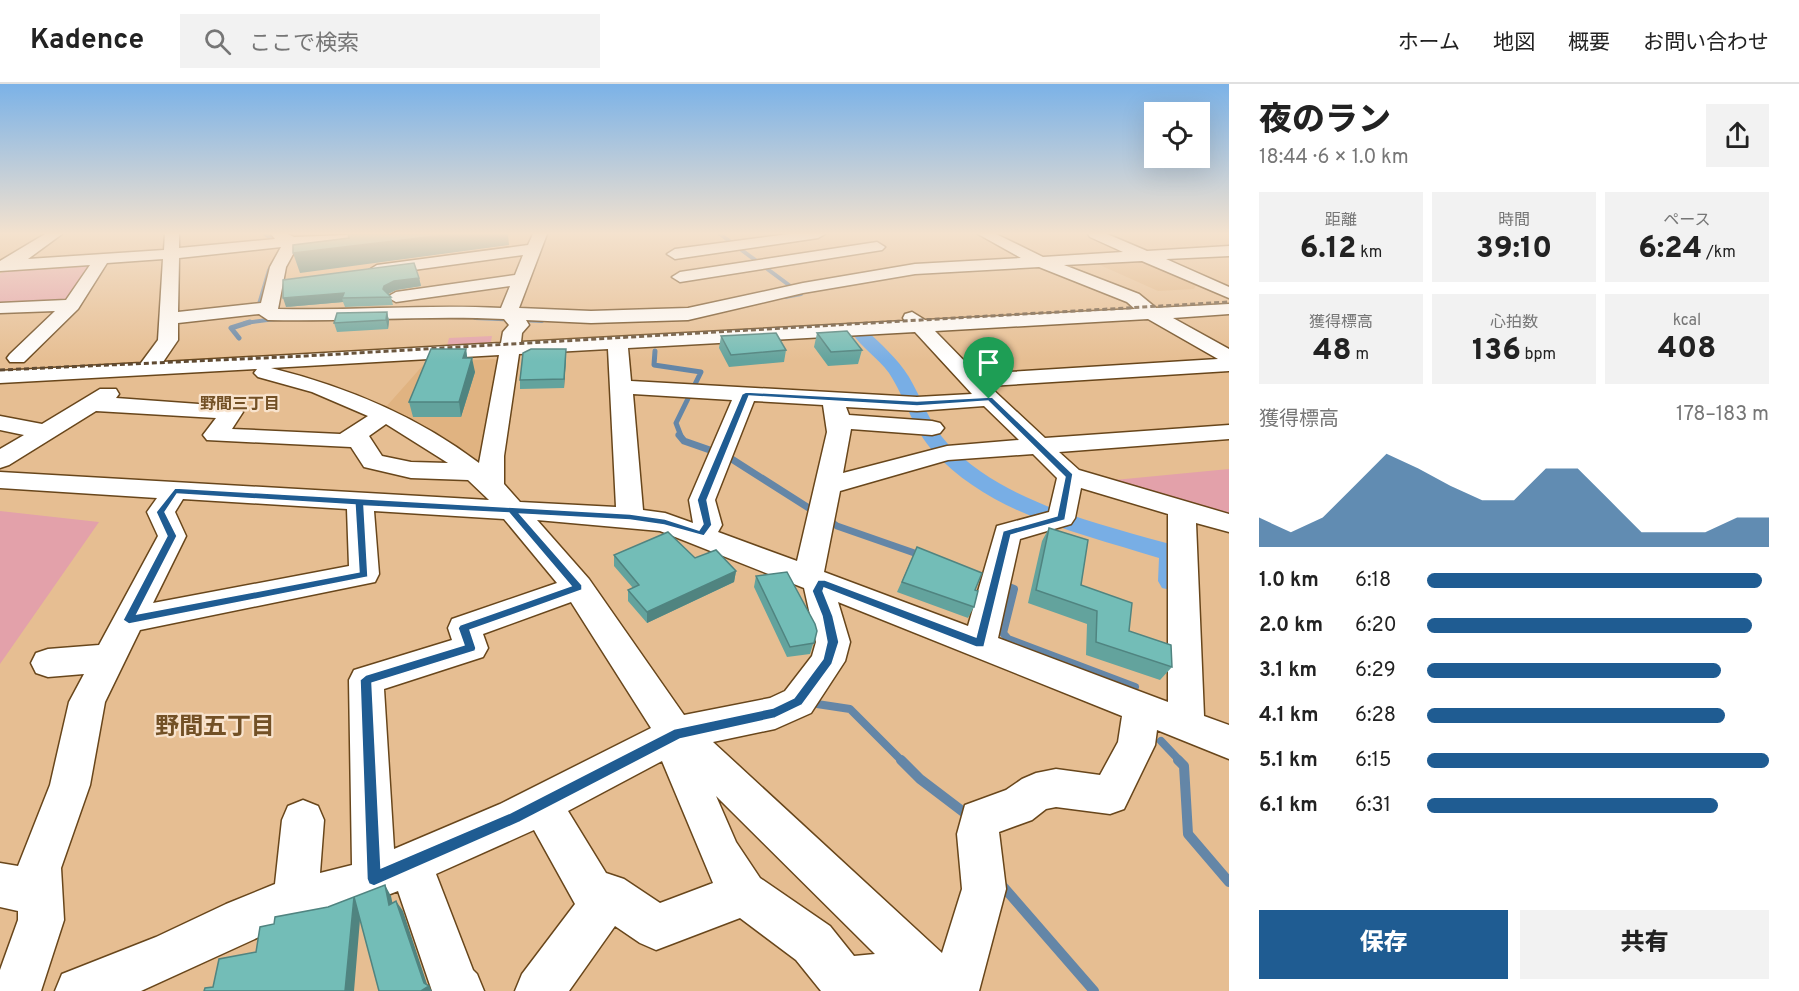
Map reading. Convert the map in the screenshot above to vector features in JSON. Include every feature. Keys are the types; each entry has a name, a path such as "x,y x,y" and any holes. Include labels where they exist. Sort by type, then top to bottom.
{"street":[{"path":"8,359 72,305 90,276"},
{"path":"0,460 95,404 141,369 160,350 168,340 170,276"},
{"path":"268,311 282,282 280,276"},
{"path":"684,276 680,277 692,317 706,339"},
{"path":"787,276 808,292"},
{"path":"692,317 881,276"},
{"path":"1078,276 1133,298 1151,313 1229,357"},
{"path":"1188,276 1229,297"},
{"path":"168,319 268,311 521,279 508,312 515,328 492,456 483,479"},
{"path":"268,311 334,316 452,311 515,328 618,344 706,339 913,318 993,305 1133,298 1229,297"},
{"path":"0,377 141,369 515,328 692,317 1013,321 1151,313 1229,297"},
{"path":"0,309 72,305"},
{"path":"993,305 1013,321"},
{"path":"913,318 989,399 1070,476 1229,523"},
{"path":"618,344 630,517"},
{"path":"8,359 160,350 260,355"},
{"path":"260,355 251,371 320,387 386,415 444,448 483,479 579,587 634,673 678,733 943,984"},
{"path":"973,381 1229,365"},
{"path":"621,387 746,394 928,428"},
{"path":"700,534 708,525 702,500 746,394"},
{"path":"836,410 989,399"},
{"path":"95,404 232,412 215,435 345,441 386,415"},
{"path":"79,991 167,957 242,920 292,900 336,893 392,871 541,804 678,733 758,717 798,702 828,661 833,642 828,616 815,580 830,485 836,410"},
{"path":"0,423 47,432"},
{"path":"830,485 947,453 1229,432"},
{"path":"356,434 373,462 411,470 483,479"},
{"path":"980,644 1006,533 1061,518 1070,476"},
{"path":"0,480 630,517 665,522 1229,742"},
{"path":"17,991 41,920 20,889 39,868 70,786 87,702 172,536 161,512 175,491"},
{"path":"129,620 364,574 360,502"},
{"path":"1182,509 1186,725"},
{"path":"460,991 455,987 392,871 366,680 471,648 464,628 579,587"},
{"path":"48,663 108,658"},
{"path":"943,984 984,889 978,834 980,819 1018,806 1036,792 1056,788 1110,795 1136,745 1142,708"},
{"path":"678,733 681,760 721,857 744,894 813,944 846,986 880,976 943,984"},
{"path":"541,804 601,907"},
{"path":"292,900 297,883 303,820"},
{"path":"539,991 608,895 656,927 744,894"}],"shaded area":[{"path":"0,276 85,276 70,300 0,306"},
{"path":"1125,276 1176,276 1196,285 1194,289 1158,291"},
{"path":"492,336 490,347 446,350 449,338"},
{"path":"494,359 498,361 478,461 474,461 429,430 385,408 425,363"},
{"path":"1229,469 1229,516 1104,481"},
{"path":"0,511 99,522 0,664"}],"building":[{"path":"311,276 419,278 394,281 384,286 383,289 391,297 342,298 344,293 283,298 283,280"},
{"path":"387,312 386,320 334,323 337,313"},
{"path":"847,331 862,350 831,352 817,333"},
{"path":"776,333 786,350 731,355 721,336"},
{"path":"431,349 466,349 463,358 472,358 459,402 409,402"},
{"path":"531,349 566,349 564,379 520,380 523,353"},
{"path":"1049,528 1088,540 1081,585 1132,603 1129,631 1171,645 1172,667 1096,642 1097,611 1036,590"},
{"path":"668,532 695,558 716,550 736,571 647,612 628,590 639,585 614,555"},
{"path":"917,547 982,573 975,590 978,591 974,607 902,582"},
{"path":"787,572 815,624 817,631 814,643 790,647 756,576"},
{"path":"385,885 389,905 396,901 424,983 429,986 421,991 379,991 354,897 345,991 204,991 205,988 213,987 219,959 256,952 260,927 274,924 275,917 328,907"}],"waterway":[{"path":"257,311 267,276"},
{"path":"777,276 801,294 785,297"},
{"path":"475,318 542,321"},
{"path":"248,323 275,319"},
{"path":"239,338 231,328 248,323"},
{"path":"860,333 896,371 935,440 963,468 988,485 1049,514 1171,553 1171,581"},
{"path":"655,351 654,365 701,372 676,423 681,436"},
{"path":"679,435 684,441 727,456 815,512"},
{"path":"827,519 837,526 923,556"},
{"path":"1001,584 1014,589 1003,633 1008,639 1135,687"},
{"path":"817,704 850,709 920,779 970,817"},
{"path":"1161,741 1180,761"},
{"path":"1178,760 1184,766 1188,834 1229,882"},
{"path":"1000,883 1094,991"}],"railway":[{"path":"0,370 305,356 1229,302"}],"district":[{"name":"野間三丁目","path":"240,403"},
{"name":"野間五丁目","path":"215,726"}],"route":[{"path":"989,399 917,404 746,394 702,500 708,525 700,534 665,522 630,517 512,510 487,509 360,502 175,491 161,512 172,536 129,620 364,574 360,502 512,510 579,587 464,628 471,648 366,680 374,879 515,818 678,733 750,720 775,713 798,702 828,661 833,642 828,616 818,591 821,582 980,644 1006,533 1061,518 1070,476 989,399"}]}
